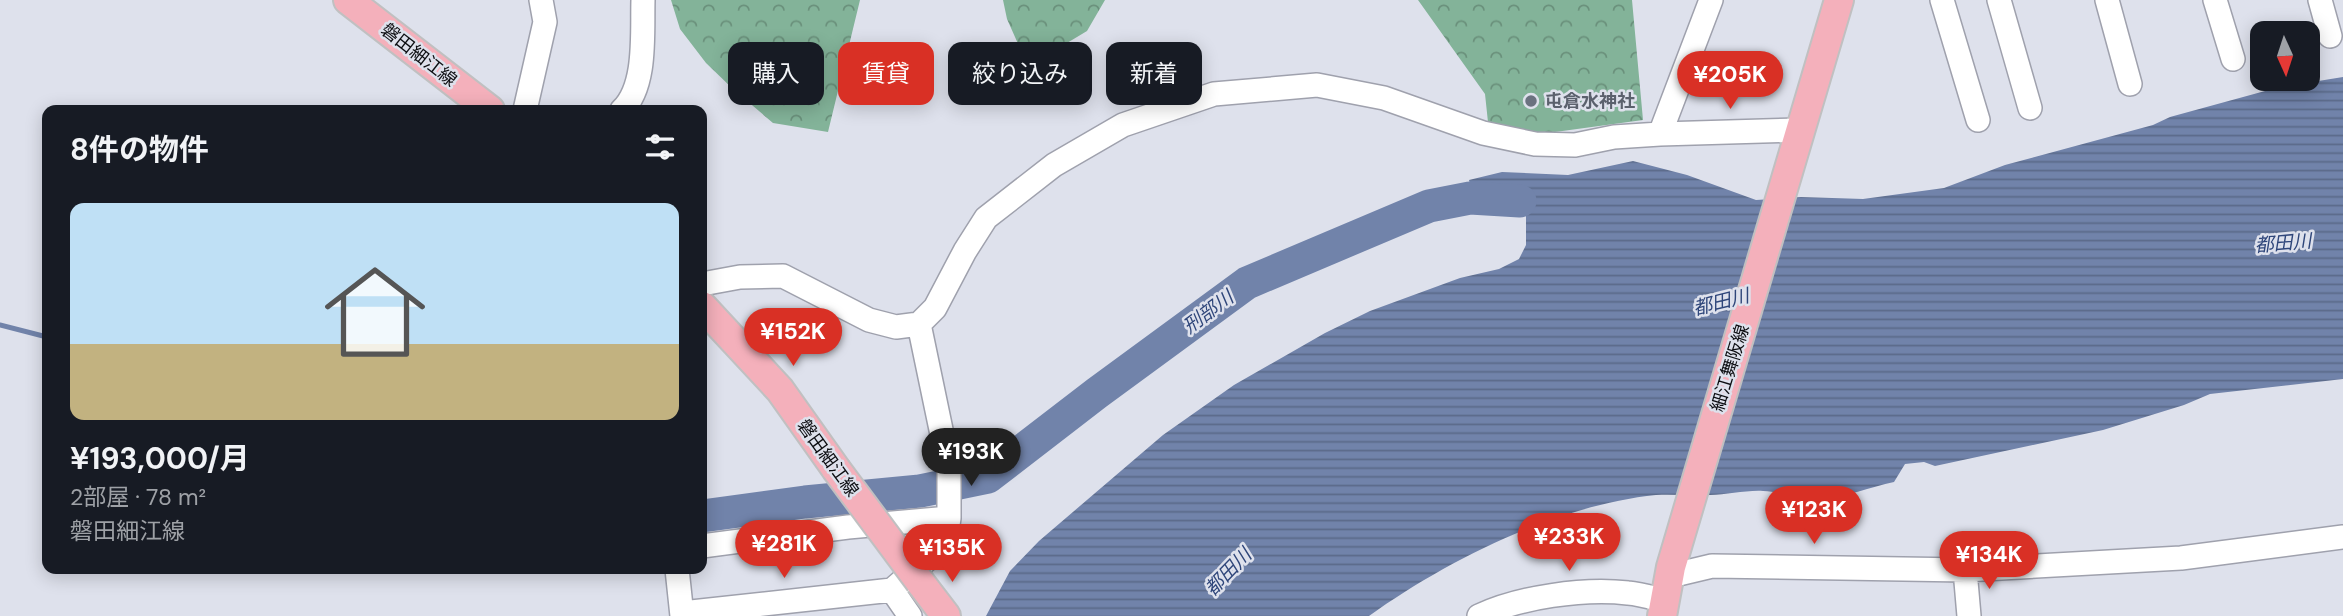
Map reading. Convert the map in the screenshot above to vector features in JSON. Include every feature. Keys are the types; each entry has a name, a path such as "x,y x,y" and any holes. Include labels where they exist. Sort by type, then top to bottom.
{"main road":[{"name":"磐田細江線","path":"348,0 484,105"},
{"name":"細江舞阪線","path":"1667,590 1839,0"},
{"name":"磐田細江線","path":"707,311 780,390 835,469 946,616"}],"street":[{"path":"527,105 545,22 541,0"},
{"path":"628,105 640,70 643,0"},
{"path":"1660,134 1711,0"},
{"path":"1942,0 1978,120"},
{"path":"1999,0 2030,108"},
{"path":"2107,0 2130,84"},
{"path":"2216,0 2233,59"},
{"path":"2320,0 2330,36"},
{"path":"707,283 740,277 783,276 869,320 896,327 919,324 935,308 986,218 1054,165 1123,125 1214,94 1317,85 1384,98 1483,133 1535,144 1575,145 1660,134 1798,140"},
{"path":"678,574 682,615 892,590 945,544 949,513 949,468 919,324"},
{"path":"707,545 949,513"},
{"path":"1479,616 1494,609 1547,597 1667,590 1712,566 1965,570 2181,558 2343,537"},
{"path":"1965,570 1969,616"},
{"path":"892,590 910,616"}],"green space":[{"path":"671,0 860,0 850,42 838,42 838,91 828,132 773,123 752,105 824,105 824,42 728,42 728,84 706,63 680,29"},
{"path":"1003,0 1105,0 1087,31 1069,42 1017,42 1007,19"},
{"path":"1418,0 1632,0 1643,120 1490,141 1485,94"}],"water":[{"name":"都田川","path":"2343,77 2343,379 2210,394 2184,405 2103,430 1935,466 1924,462 1905,464 1894,482 1830,498 1807,498 1757,491 1716,495 1656,495 1581,510 1543,523 1469,555 1369,616 986,616 1010,571 1039,541 1163,435 1234,385 1325,333 1370,311 1460,278 1499,269 1519,259 1526,245 1526,215 1514,207 1477,211 1469,180 1502,172 1568,175 1633,161 1687,175 1756,200 1801,197 1863,199 1944,188 2005,165 2265,91 2320,91 2320,81"}],"waterway":[{"name":"刑部川","path":"707,515 805,502 920,491 988,477 1247,283 1429,206 1470,198 1520,201"},
{"name":"刑部川","path":"0,325 42,336"}],"place":[{"name":"屯倉水神社","path":"1531,101"}]}
